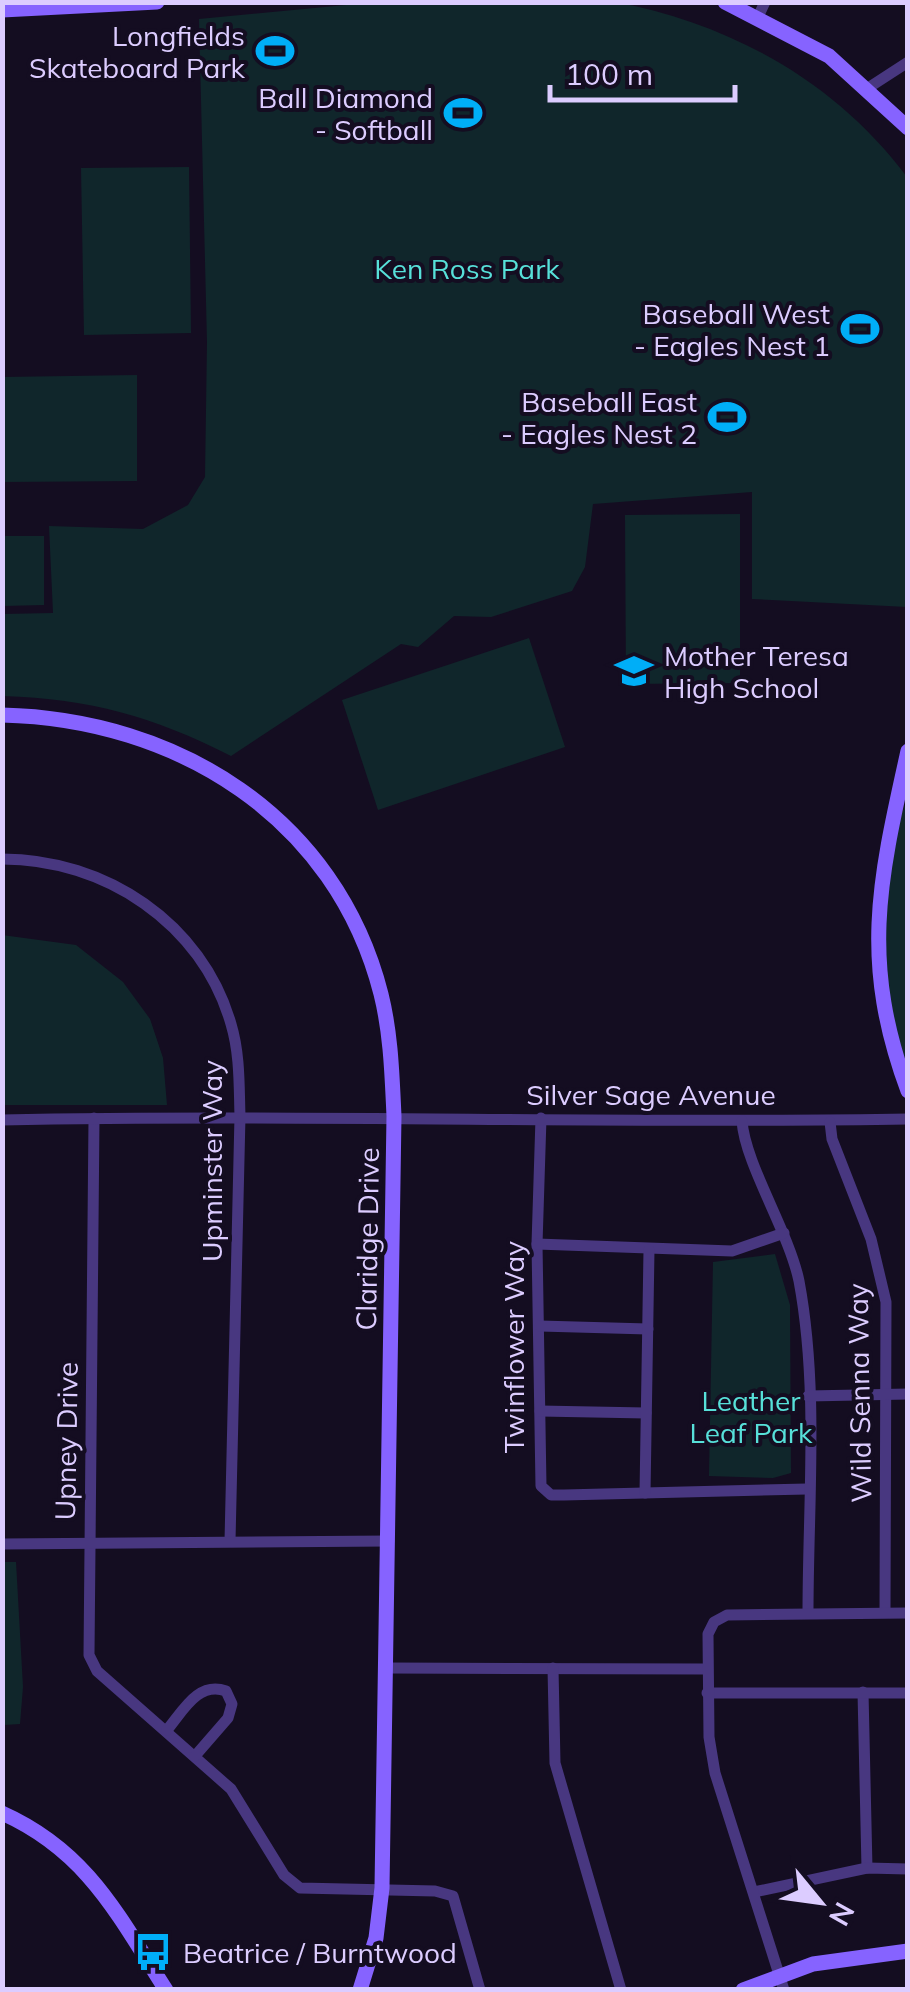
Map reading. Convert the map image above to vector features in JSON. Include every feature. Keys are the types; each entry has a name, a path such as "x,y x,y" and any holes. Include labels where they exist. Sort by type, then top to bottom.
{"street":[{"path":"2,10 156,2"},
{"path":"725,2 762,10 829,56 908,128"},
{"path":"868,88 908,62"},
{"name":"Claridge Drive","path":"2,714 118,730 194,760 250,795 309,852 350,913 370,956 389,1036 394,1116 382,1888 376,1938 360,1990"},
{"path":"908,752 880,879 876,939 884,1011 908,1091"},
{"path":"897,800 908,778"},
{"name":"Upminster Way","path":"2,859 90,872 116,884 190,943 215,983 232,1028 240,1116 230,1541"},
{"name":"Silver Sage Avenue","path":"2,1120 240,1116 830,1122 908,1119"},
{"name":"Upney Drive","path":"94,1118 89,1655 96,1671 231,1788 284,1875 300,1888 382,1888"},
{"name":"Twinflower Way","path":"541,1118 537,1244 539,1473 545,1490 552,1495 808,1489"},
{"path":"742,1121 784,1234 803,1306 808,1396 808,1612"},
{"name":"Wild Senna Way","path":"830,1122 882,1272 887,1393 885,1612"},
{"path":"537,1244 732,1251 784,1234"},
{"path":"646,1493 649,1250"},
{"path":"540,1326 648,1329"},
{"path":"808,1396 908,1394"},
{"path":"540,1411 646,1413"},
{"path":"2,1544 389,1541"},
{"path":"781,1982 715,1773 706,1693 708,1634 714,1622 726,1614 908,1613"},
{"path":"388,1668 706,1669"},
{"path":"553,1668 555,1762 621,1990"},
{"path":"167,1730 203,1690 214,1686 226,1691 232,1704 228,1718 196,1756"},
{"path":"863,1692 867,1868"},
{"path":"706,1693 908,1694"},
{"path":"2,1813 52,1840 80,1864 166,1990"},
{"path":"754,1892 867,1868 908,1870"},
{"path":"382,1888 453,1896 480,1990"},
{"path":"743,1990 781,1982 833,1960 904,1953"}],"green space":[{"name":"Ken Ross Park","path":"615,2 658,12 700,25 778,62 848,113 879,143 907,177 907,607 752,599 752,492 593,504 585,567 572,591 491,617 454,616 418,647 401,644 231,756 174,730 120,712 65,701 3,696 3,614 53,613 49,526 143,529 188,505 205,477 207,342 199,19 367,3"},
{"path":"189,167 191,333 84,335 81,168"},
{"path":"137,375 137,481 3,482 3,377"},
{"path":"740,514 740,683 626,684 625,515"},
{"path":"3,536 44,536 44,605 3,606"},
{"path":"529,638 565,747 378,810 342,700"},
{"path":"907,800 907,1074 891,1008 884,937 889,866"},
{"path":"2,935 76,945 123,982 150,1019 163,1058 167,1105 3,1105"},
{"name":"Leather Leaf Park","path":"775,1254 790,1305 791,1473 773,1478 709,1476 713,1262"},
{"path":"3,1562 16,1562 23,1687 20,1724 4,1725"}],"place":[{"name":"Longfields Skateboard Park","path":"275,51"},
{"name":"Ball Diamond - Softball","path":"463,113"},
{"name":"Baseball West - Eagles Nest 1","path":"860,329"},
{"name":"Baseball East - Eagles Nest 2","path":"727,417"},
{"name":"Mother Teresa High School","path":"634,671"},
{"name":"Beatrice / Burntwood","path":"153,1952"}]}
